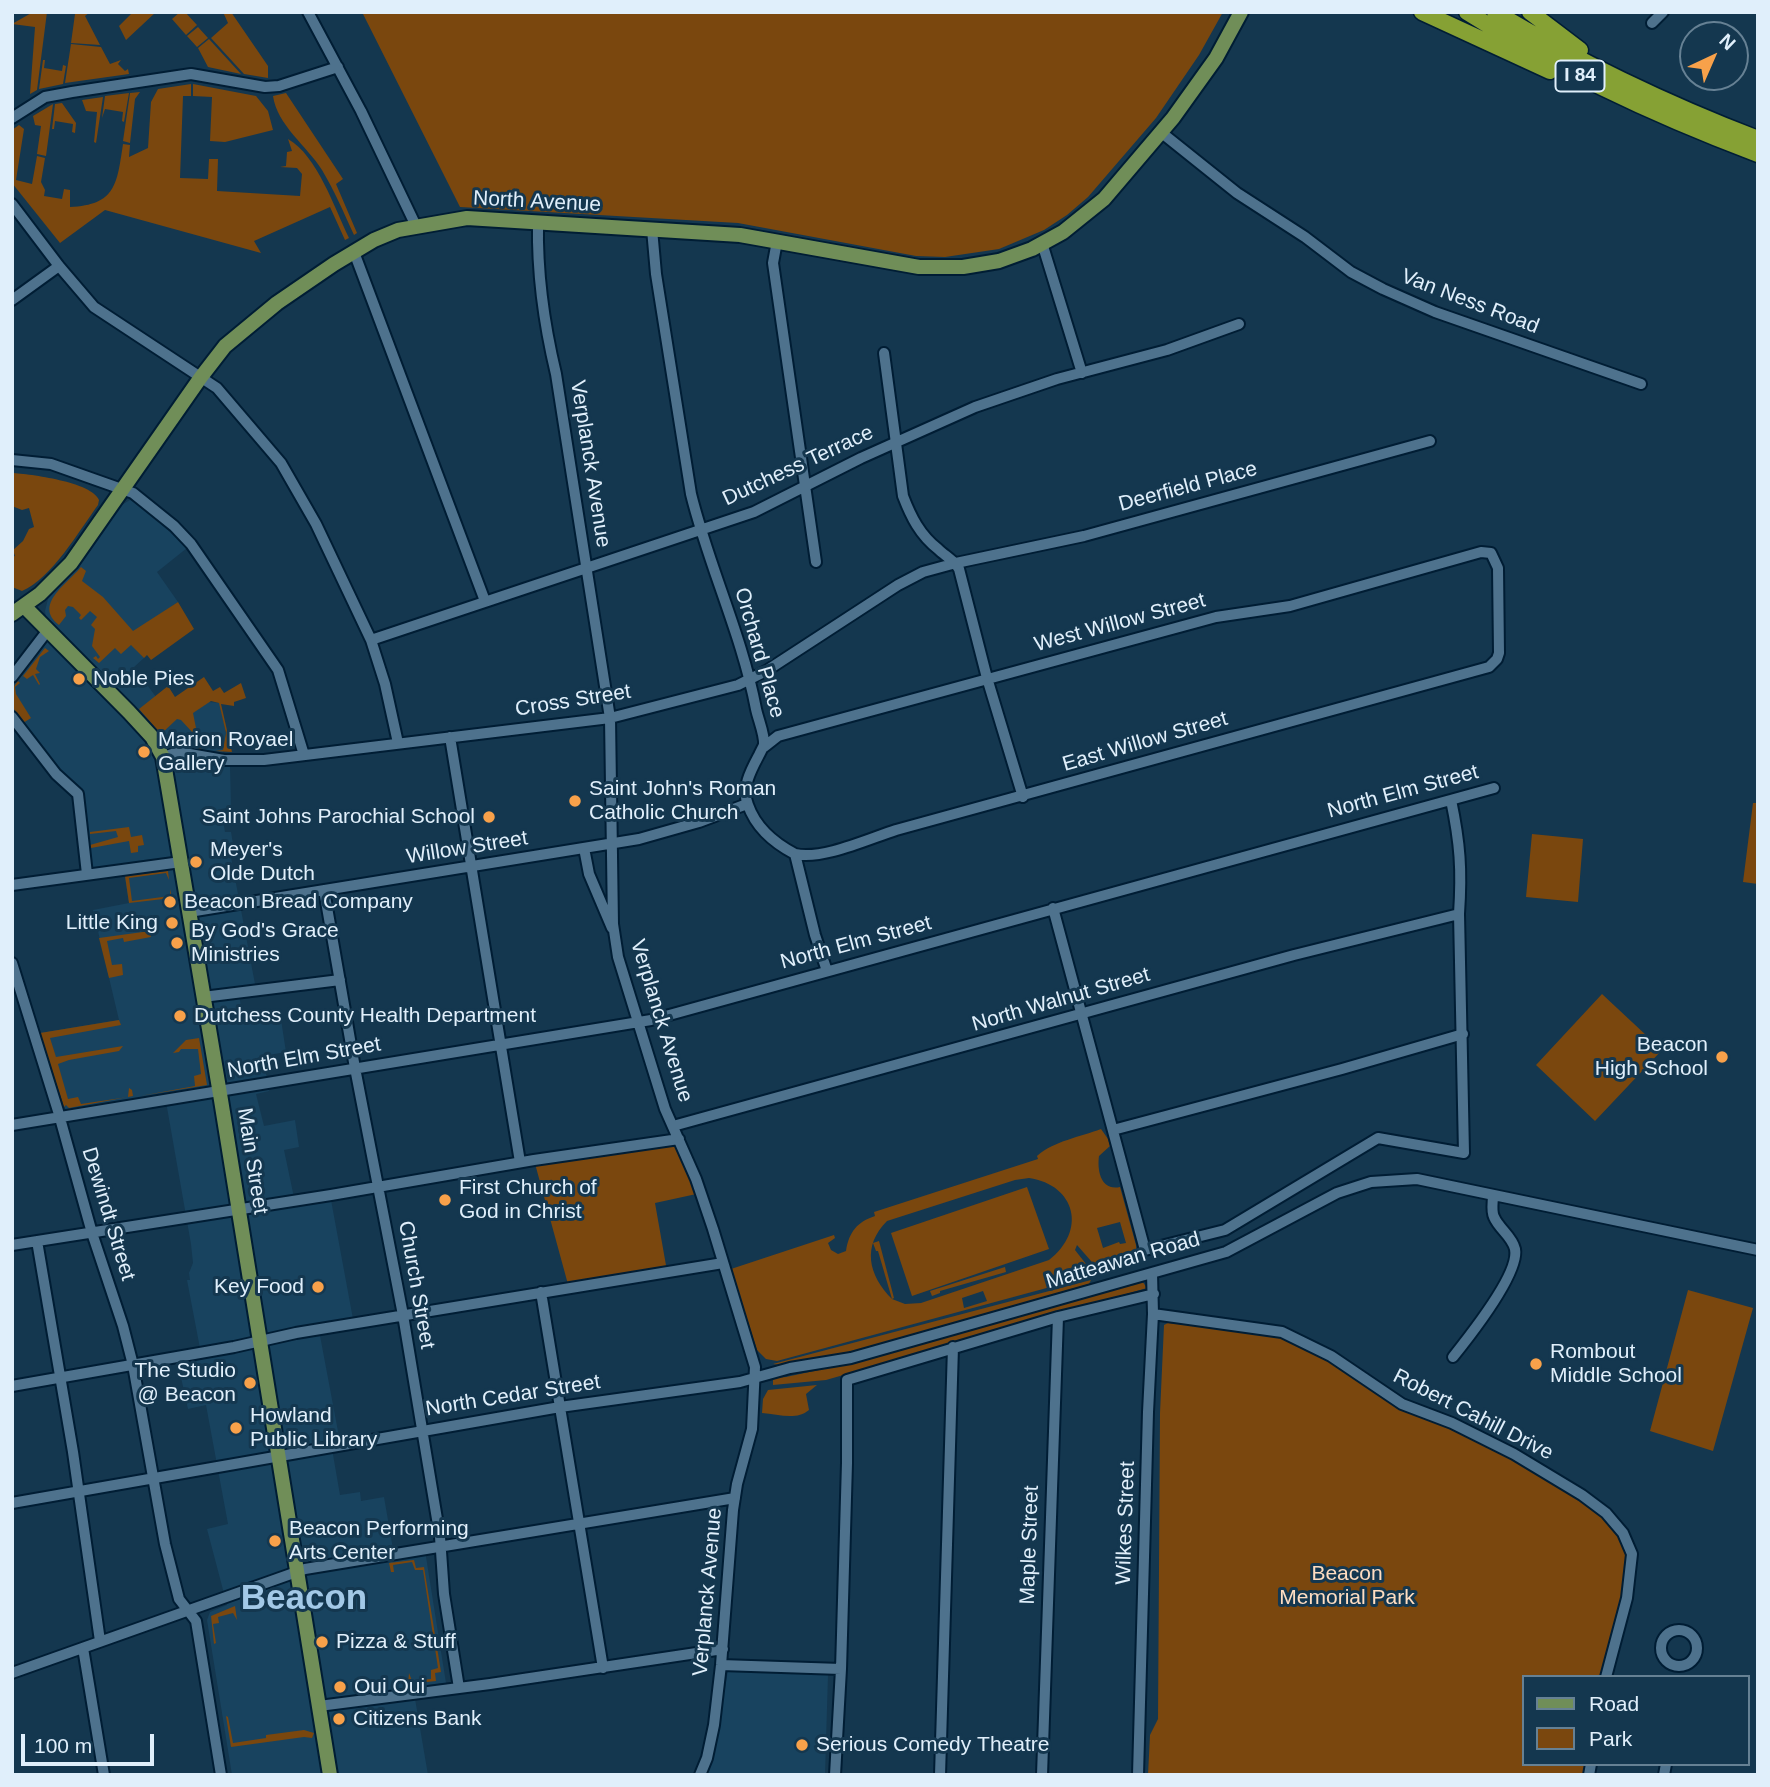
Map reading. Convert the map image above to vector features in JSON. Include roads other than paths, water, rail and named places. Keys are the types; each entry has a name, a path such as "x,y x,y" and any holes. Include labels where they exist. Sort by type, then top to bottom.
{"highway":[{"path":"1422,12 1617,102 1698,131"},
{"name":"I 84","path":"1467,12 1571,72 1698,131 1758,154"},
{"name":"I 84","path":"1495,12 1567,53 1659,98 1758,139"},
{"path":"1530,12 1567,41 1659,98"}],"main road":[{"name":"North Avenue","path":"18,610 71,563 225,346 277,303 354,252 398,230 467,218 723,234 931,268 988,263 1042,243 1074,225 1094,208 1162,133 1216,58 1241,12"},
{"name":"Main Street","path":"18,610 48,630 130,712 152,737 163,757 330,1775"}],"street":[{"path":"308,12 416,226"},
{"path":"1652,23 1663,12"},
{"path":"12,118 45,97 72,92 191,74 265,87 279,86 338,67"},
{"name":"Van Ness Road","path":"1162,133 1237,193 1305,237 1351,272 1382,289 1435,312 1641,384"},
{"path":"12,204 94,307 218,388 281,463 316,524 371,640 385,684 398,743"},
{"name":"Verplanck Avenue","path":"538,223 538,255 548,341 610,718 614,932 618,957 666,1109 696,1179 755,1367 752,1429 735,1498 722,1665 714,1725 700,1775"},
{"name":"Orchard Place","path":"652,229 656,274 691,494 700,530 751,680 764,747 748,778 745,792 747,804"},
{"path":"777,241 773,263 816,562"},
{"path":"1042,243 1082,373"},
{"path":"354,252 485,601"},
{"path":"12,300 59,266"},
{"name":"Dutchess Terrace","path":"371,640 754,512 895,442 975,407 1082,373 1167,350 1239,324"},
{"path":"884,353 903,496 911,517 924,537 956,563 959,569 987,678 1023,797"},
{"name":"Deerfield Place","path":"956,563 1084,536 1430,441"},
{"path":"12,460 51,464 133,493 174,526 191,544 272,662 283,683 304,755"},
{"name":"West Willow Street","path":"764,747 778,736 987,678 1216,617 1290,606 1481,552 1491,553 1498,568 1499,653"},
{"name":"Cross Street","path":"163,757 178,752 223,760 264,760 610,718 751,680 898,585 923,572 956,563"},
{"path":"12,677 48,630"},
{"name":"East Willow Street","path":"795,854 805,856 822,853 1489,667 1499,653"},
{"path":"12,717 56,774 78,794 87,874"},
{"path":"450,737 520,1162"},
{"name":"North Elm Street","path":"12,1125 638,1022 1494,788"},
{"path":"1053,908 1145,1250 1225,1230 1378,1138 1464,1153 1459,914 1462,878 1460,842 1451,800"},
{"path":"747,804 768,836 795,854 827,971"},
{"name":"Willow Street","path":"189,912 639,839 699,822 747,804"},
{"path":"584,848 589,874 614,932"},
{"path":"12,885 181,862"},
{"name":"Church Street","path":"324,890 403,1315 459,1688"},
{"name":"North Walnut Street","path":"673,1126 1294,955 1459,914"},
{"name":"Dewindt Street","path":"12,963 92,1233 123,1326 133,1365 152,1479 179,1599 195,1621 221,1775"},
{"path":"203,997 340,980"},
{"path":"1113,1130 1463,1034"},
{"path":"12,1245 520,1162 679,1139"},
{"name":"Matteawan Road","path":"755,1377 851,1358 1226,1252 1337,1193 1371,1182 1417,1180 1758,1250"},
{"path":"1453,1357 1484,1316 1513,1264 1513,1242 1492,1214 1493,1195"},
{"path":"37,1241 73,1452 100,1641"},
{"path":"12,1386 403,1315 723,1263"},
{"name":"Wilkes Street","path":"1138,1775 1154,1294 1152,1273"},
{"path":"541,1292 603,1668"},
{"path":"835,1775 841,1669 847,1380 1058,1317 1154,1294"},
{"name":"Robert Cahill Drive","path":"1153,1314 1282,1332 1331,1356 1402,1404 1452,1423 1514,1454 1582,1494 1623,1533 1632,1555 1627,1598 1607,1675"},
{"name":"Maple Street","path":"1042,1775 1058,1317"},
{"path":"940,1775 953,1347"},
{"name":"North Cedar Street","path":"12,1503 559,1407 740,1382 755,1377"},
{"path":"12,1673 308,1569 735,1498"},
{"path":"83,1648 104,1775"},
{"path":"319,1706 723,1649"},
{"path":"722,1665 841,1669"}],"place":[{"name":"Noble Pies","path":"79,679"},
{"name":"Marion Royael Gallery","path":"144,752"},
{"name":"Saint John's Roman Catholic Church","path":"575,801"},
{"name":"Saint Johns Parochial School","path":"489,817"},
{"name":"Meyer's Olde Dutch","path":"196,862"},
{"name":"Beacon Bread Company","path":"170,902"},
{"name":"Little King","path":"172,923"},
{"name":"By God's Grace Ministries","path":"177,943"},
{"name":"Dutchess County Health Department","path":"180,1016"},
{"name":"Beacon High School","path":"1722,1057"},
{"name":"First Church of God in Christ","path":"445,1200"},
{"name":"Key Food","path":"318,1287"},
{"name":"Rombout Middle School","path":"1536,1364"},
{"name":"The Studio @ Beacon","path":"250,1383"},
{"name":"Howland Public Library","path":"236,1428"},
{"name":"Beacon Performing Arts Center","path":"275,1541"},
{"name":"Pizza & Stuff","path":"322,1642"},
{"name":"Oui Oui","path":"340,1687"},
{"name":"Citizens Bank","path":"339,1719"},
{"name":"Serious Comedy Theatre","path":"802,1745"}],"district":[{"name":"Beacon","path":"304,1599"}],"park label":[{"name":"Beacon Memorial Park","path":"1347,1586"}]}
